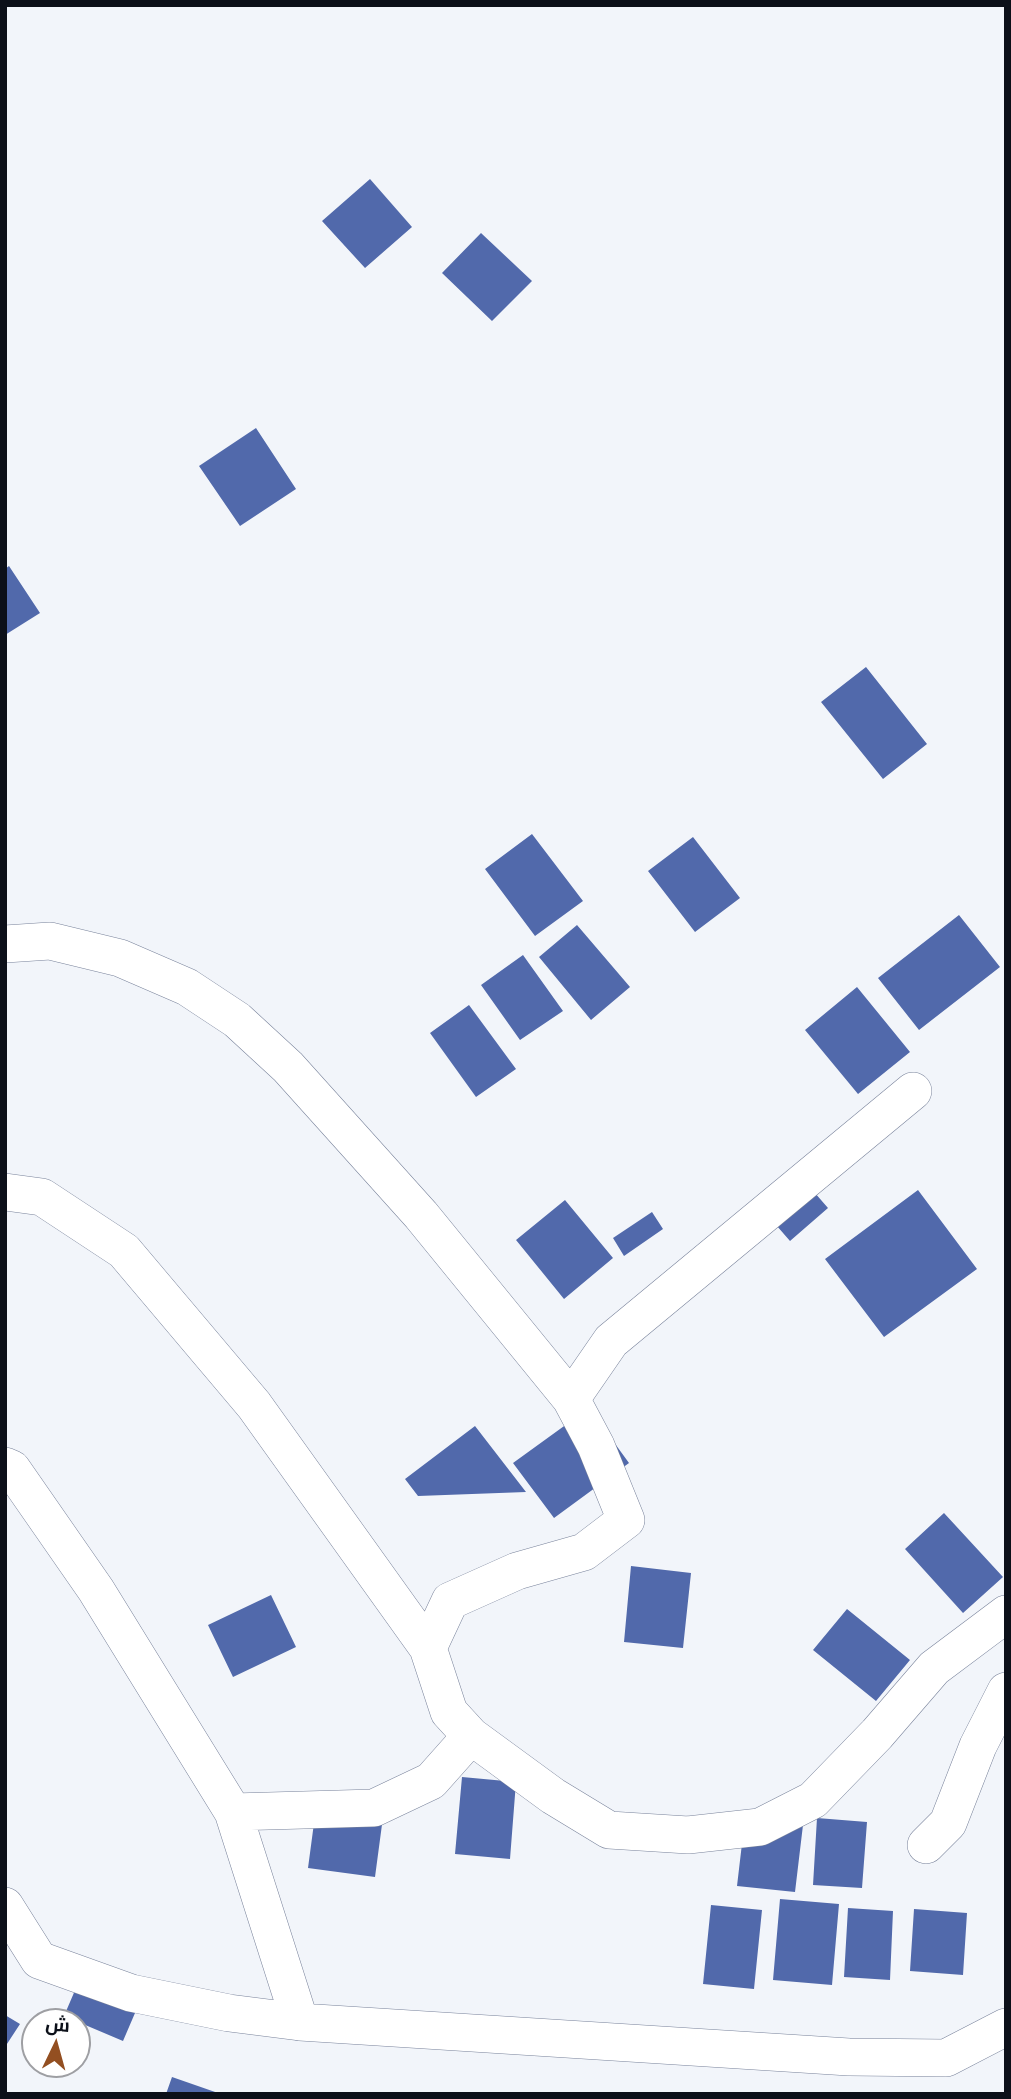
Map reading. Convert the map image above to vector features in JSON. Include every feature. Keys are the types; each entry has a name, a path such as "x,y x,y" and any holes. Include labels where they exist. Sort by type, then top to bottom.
{"street":[{"path":"5,944 50,941 120,958 187,987 237,1020 288,1067 421,1215 571,1399 596,1446 626,1520 584,1552 517,1571 450,1601 428,1648"},
{"path":"571,1399 611,1341 913,1091"},
{"path":"5,1192 42,1197 124,1251 254,1405 428,1648 449,1712 471,1736 553,1796 609,1830 688,1835 760,1827 813,1800 934,1668 1006,1614"},
{"path":"5,1466 12,1469 96,1590 233,1812 300,2022"},
{"path":"926,1845 948,1823 978,1746 1006,1691"},
{"path":"233,1812 374,1808 431,1781 471,1736"},
{"path":"5,1906 39,1960 131,1993 229,2013 300,2022 849,2057 932,2058 946,2058 1006,2027"}],"building":[{"path":"370,179 412,227 365,268 322,221"},
{"path":"481,233 532,281 492,321 442,273"},
{"path":"256,428 296,489 240,526 199,466"},
{"path":"9,566 40,613 5,635 5,569"},
{"path":"866,667 927,744 883,779 821,702"},
{"path":"532,834 583,901 535,936 485,869"},
{"path":"693,837 740,898 695,932 648,871"},
{"path":"959,915 1000,967 919,1030 878,978"},
{"path":"577,925 630,987 591,1020 539,957"},
{"path":"523,955 563,1011 520,1040 481,985"},
{"path":"857,987 910,1052 858,1094 805,1030"},
{"path":"469,1005 516,1069 476,1097 430,1033"},
{"path":"801,1177 828,1208 790,1241 763,1210"},
{"path":"918,1190 977,1269 884,1337 825,1259"},
{"path":"565,1200 613,1258 564,1299 516,1240"},
{"path":"652,1212 663,1229 624,1256 613,1238"},
{"path":"589,1408 629,1463 554,1518 513,1463"},
{"path":"475,1426 526,1492 418,1496 405,1479"},
{"path":"944,1513 1003,1577 963,1613 905,1549"},
{"path":"631,1566 691,1573 683,1648 624,1642"},
{"path":"271,1595 296,1647 233,1677 208,1625"},
{"path":"847,1609 910,1660 876,1701 813,1650"},
{"path":"462,1777 516,1782 510,1859 455,1854"},
{"path":"318,1793 385,1802 375,1877 308,1868"},
{"path":"745,1818 803,1825 795,1892 737,1886"},
{"path":"817,1818 867,1822 862,1888 813,1885"},
{"path":"780,1899 839,1904 832,1985 773,1980"},
{"path":"711,1905 762,1910 754,1989 703,1984"},
{"path":"848,1908 893,1911 890,1980 844,1977"},
{"path":"914,1909 967,1913 963,1975 910,1971"},
{"path":"88,1960 147,1985 123,2041 91,2027 91,2008 67,2008"},
{"path":"5,2015 20,2024 5,2047"},
{"path":"172,2077 218,2093 166,2094"}]}
